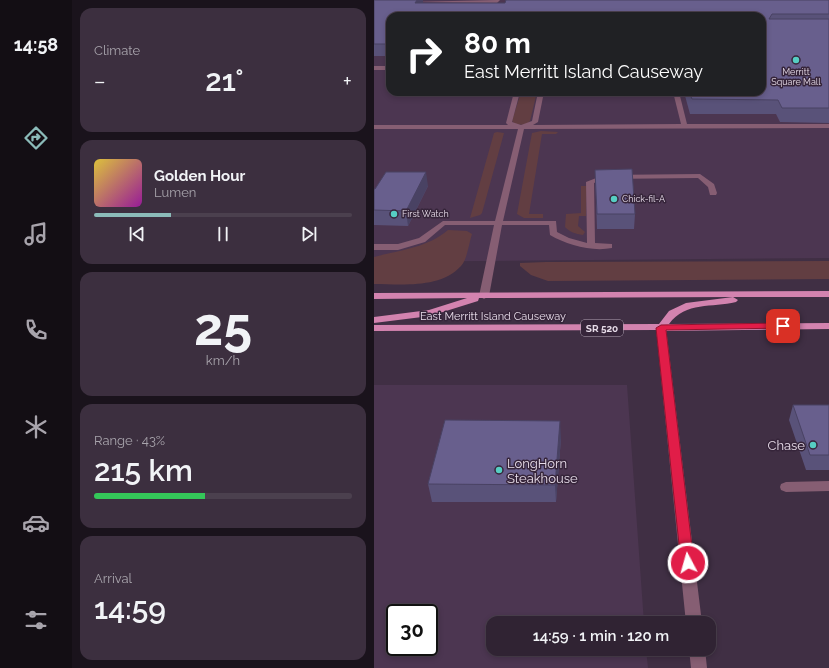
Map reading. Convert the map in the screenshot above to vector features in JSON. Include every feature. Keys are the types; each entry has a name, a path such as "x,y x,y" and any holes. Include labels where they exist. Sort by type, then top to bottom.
{"main road":[{"path":"661,328 672,313 689,305 792,294"},
{"name":"East Merritt Island Causeway","path":"374,296 829,294"},
{"path":"374,320 430,313 484,296"},
{"name":"East Merritt Island Causeway","path":"374,328 661,328 829,326"}],"street":[{"path":"401,2 498,2 498,0"},
{"path":"374,68 386,68"},
{"path":"516,96 509,123 521,127 535,122 540,96"},
{"path":"677,96 685,127"},
{"path":"374,127 829,126"},
{"path":"484,296 498,223 521,127"},
{"path":"591,246 590,182 604,177 700,176 711,186 713,193"},
{"path":"374,247 398,247 422,240 443,223 553,223 553,233 572,243 591,246 609,246"},
{"path":"661,328 693,616"},
{"path":"786,487 829,486"},
{"path":"698,656 700,668"}],"shaded area":[{"path":"374,0 829,0 829,258 374,262"},
{"path":"520,96 536,96 530,121 527,124 522,125 516,124 512,121"},
{"path":"541,131 558,132 556,134 542,134 529,214 543,214 543,218 524,218 517,214 532,133"},
{"path":"494,133 504,133 482,213 470,218"},
{"path":"581,186 587,186 586,216 579,216 578,226 585,232 583,235 573,232 565,227 566,214 581,213"},
{"path":"448,230 467,231 472,234 463,263 452,273 442,279 420,284 374,284 374,257 422,245"},
{"path":"829,261 829,279 548,281 531,275 520,266 520,263 546,262"},
{"path":"374,385 627,385 644,616 486,616 486,656 647,656 648,668 374,668"}],"building":[{"name":"Merritt Square Mall","path":"374,0 417,0 415,3 505,3 506,0 829,0 829,14 772,14 769,19 829,19 829,108 782,108 778,100 692,99 691,96 766,96 766,12 386,12 386,44 374,44"},
{"name":"Chick-fil-A","path":"632,169 635,214 597,214 595,170"},
{"path":"386,172 426,172 406,211 374,210 374,189"},
{"path":"793,405 829,405 829,455 810,455"},
{"name":"LongHorn Steakhouse","path":"445,420 560,421 555,485 428,484"}],"place":[{"name":"Merritt Square Mall","path":"796,60"},
{"name":"Chick-fil-A","path":"614,199"},
{"name":"First Watch","path":"394,214"},
{"name":"Chase","path":"813,445"},
{"name":"LongHorn Steakhouse","path":"499,470"}],"route":[{"path":"688,563 661,328 783,326"}]}
